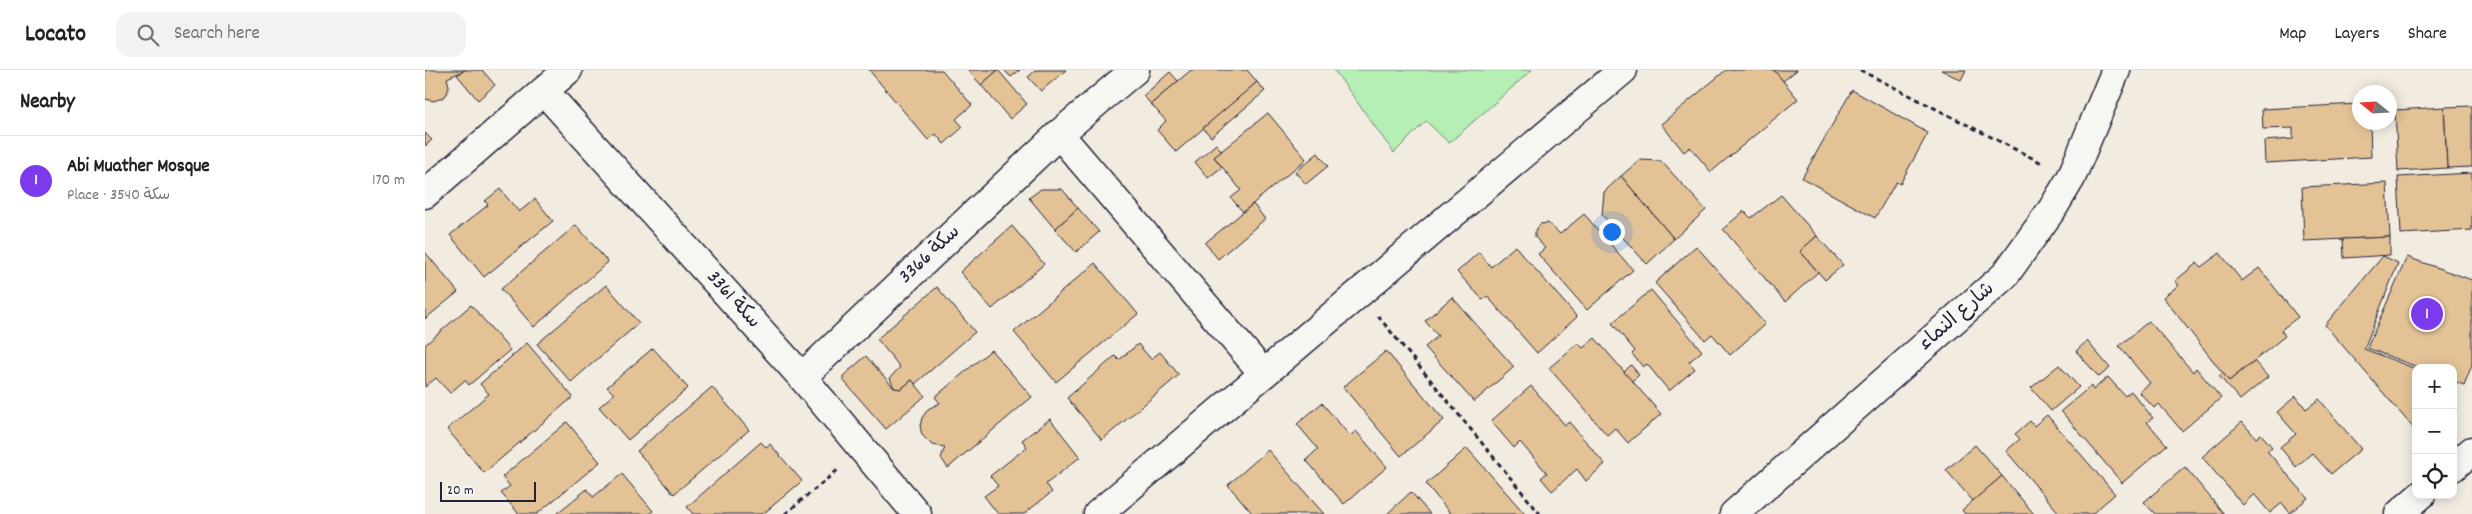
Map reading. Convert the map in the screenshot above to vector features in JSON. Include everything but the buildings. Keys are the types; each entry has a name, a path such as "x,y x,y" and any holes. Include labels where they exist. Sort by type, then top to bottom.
{"street":[{"path":"425,194 568,70"},
{"name":"سكة 3366","path":"802,377 1059,134 1135,70"},
{"path":"1098,514 1358,292 1623,70"},
{"name":"شارع النماء","path":"1734,514 2005,276 2053,208 2071,178 2116,70"},
{"name":"سكة 3361","path":"544,90 802,377 917,514"},
{"path":"1059,134 1263,373"},
{"path":"2457,464 2472,451"},
{"path":"2399,514 2416,499"}],"path":[{"path":"1860,70 2071,178"},
{"path":"1358,292 1540,514"},
{"path":"785,514 862,449"}],"green space":[{"path":"1334,70 1532,70 1449,143 1426,121 1394,153"}],"place":[{"name":"Abi Muather Mosque","path":"2427,314"}]}
